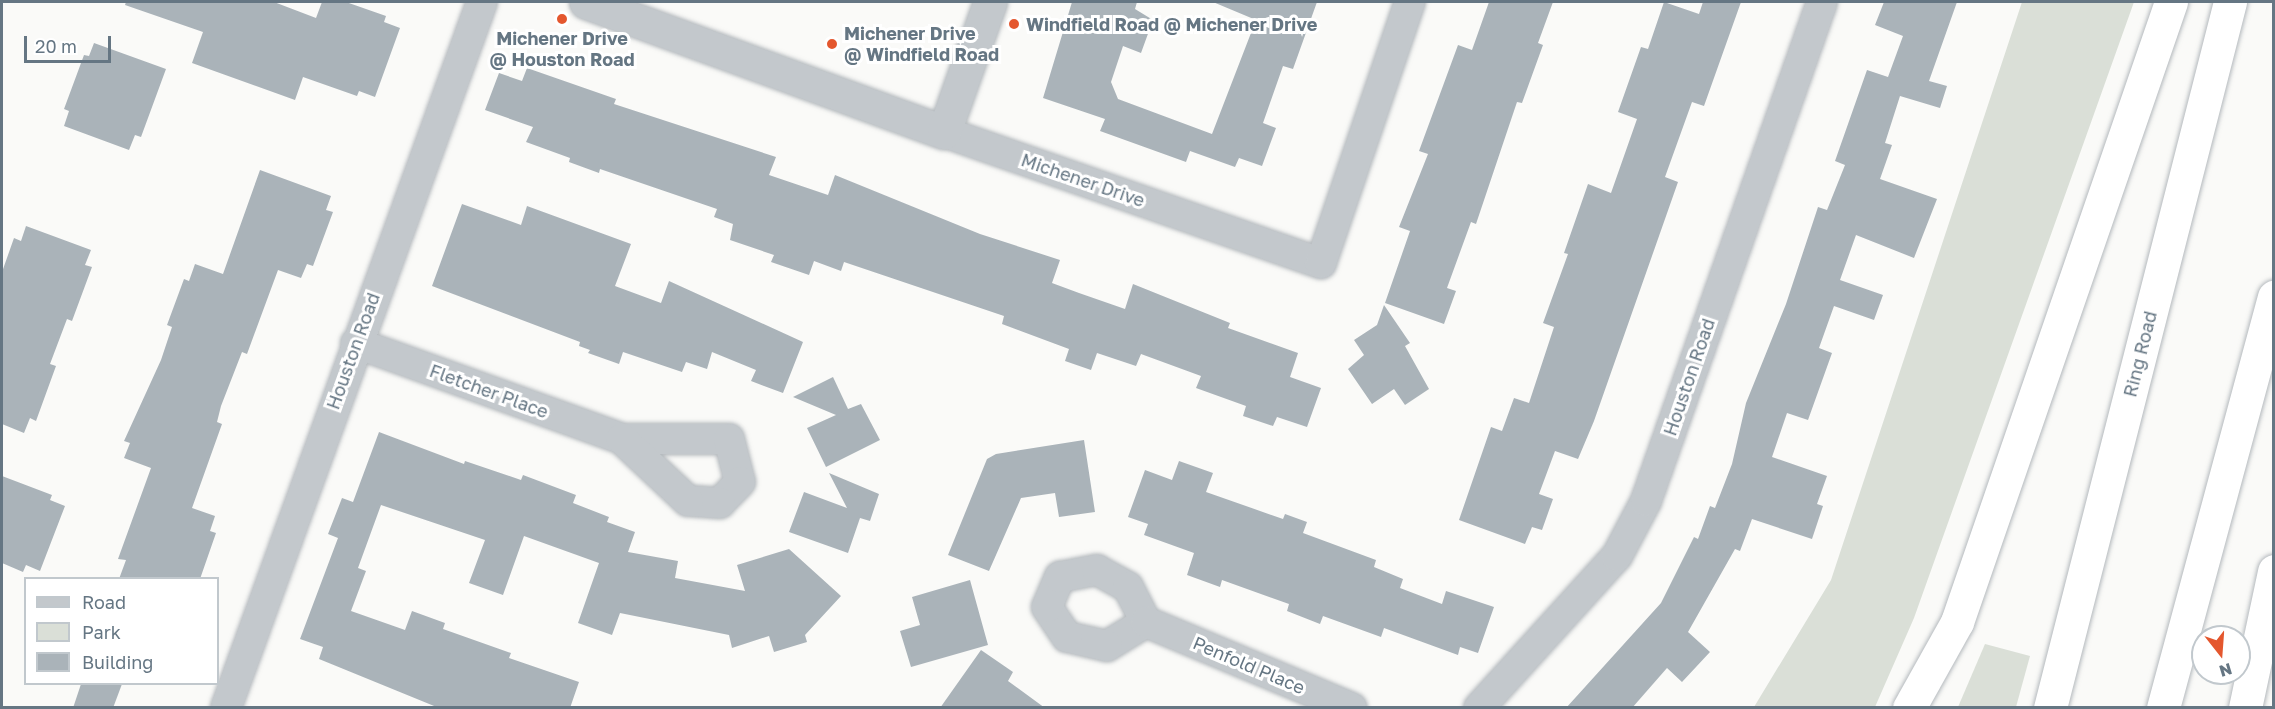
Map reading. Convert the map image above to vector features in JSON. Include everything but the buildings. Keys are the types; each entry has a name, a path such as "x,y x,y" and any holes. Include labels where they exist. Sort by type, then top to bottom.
{"highway":[{"path":"1909,708 1958,622 2171,2"},
{"name":"Ring Road","path":"2050,708 2230,2"},
{"path":"2163,708 2274,297"},
{"path":"2245,708 2274,571"}],"street":[{"name":"Houston Road","path":"232,705 356,343 482,2"},
{"name":"Michener Drive","path":"586,2 944,132 1321,263 1410,2"},
{"path":"944,132 990,2"},
{"name":"Houston Road","path":"1479,708 1617,556 1646,501 1822,2"},
{"name":"Fletcher Place","path":"356,343 622,439"},
{"name":"Penfold Place","path":"1146,622 1352,708"}],"green space":[{"path":"2022,2 2134,2 1914,618 1875,707 1754,707 1831,580"},
{"path":"1985,644 2030,656 2016,707 1958,707"}],"place":[{"name":"Michener Drive @ Houston Road","path":"562,19"},
{"name":"Windfield Road @ Michener Drive","path":"1014,24"},
{"name":"Michener Drive @ Windfield Road","path":"832,44"}]}
